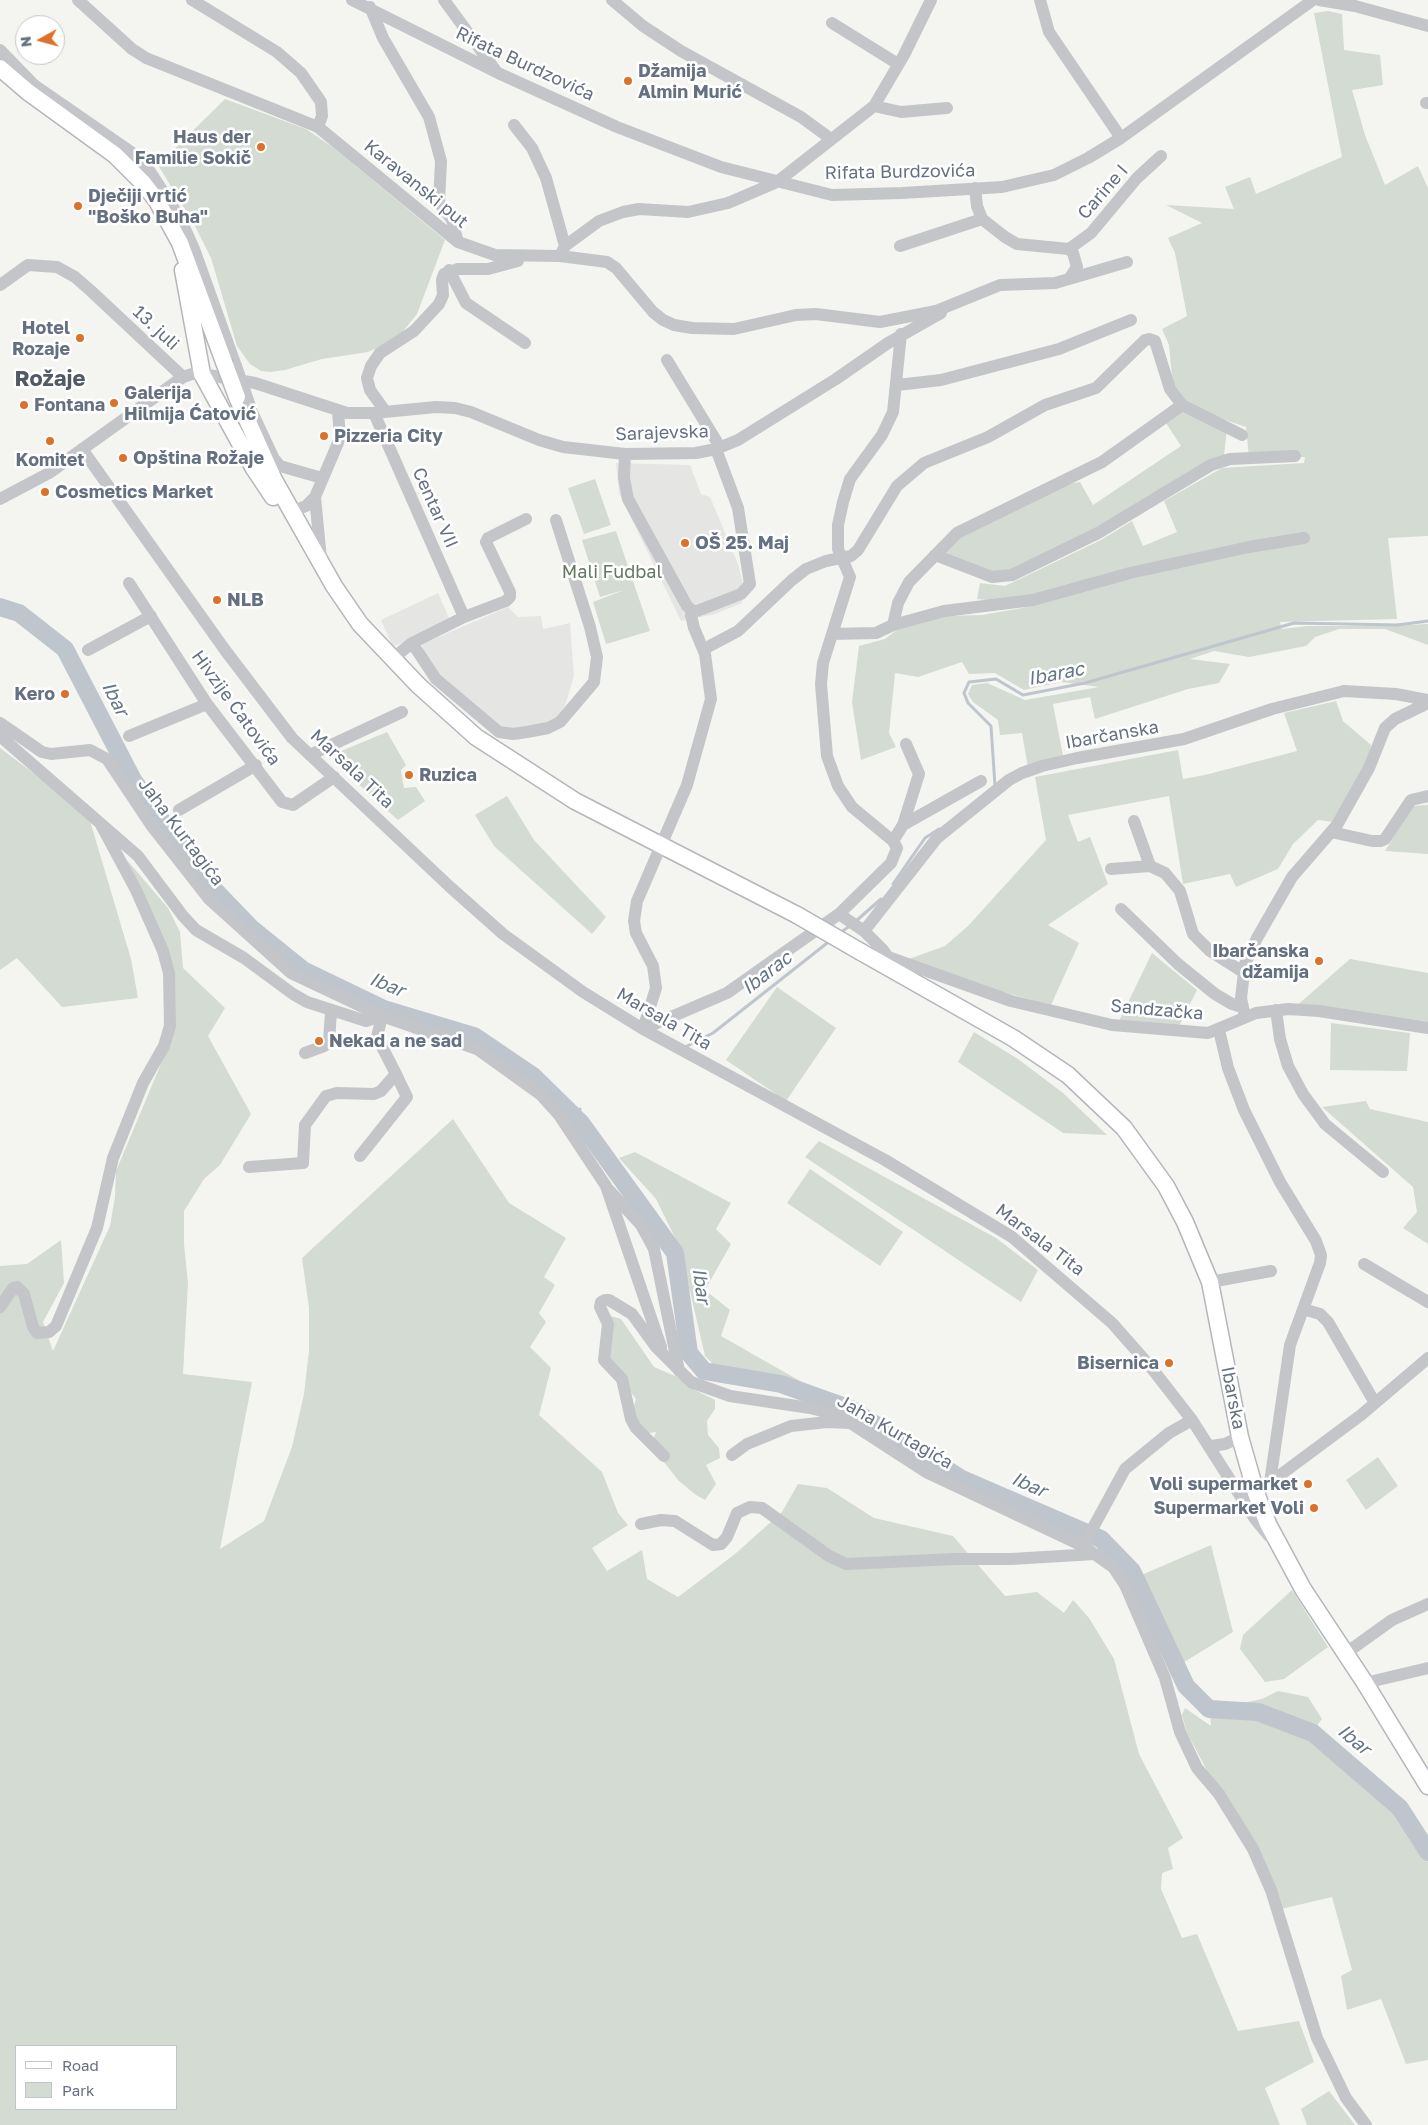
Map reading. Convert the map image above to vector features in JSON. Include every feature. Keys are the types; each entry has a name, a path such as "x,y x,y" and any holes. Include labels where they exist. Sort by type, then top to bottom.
{"main road":[{"path":"0,68 28,92 128,167 157,201 180,243 186,289 202,374 270,494 291,512"},
{"name":"Ibarska","path":"180,243 230,364 262,455 291,512 322,566 356,619 418,685 476,736 575,801 796,915 861,952 886,960 1013,1038 1068,1075 1124,1128 1166,1186 1185,1222 1210,1282 1240,1437 1249,1495 1303,1589 1346,1653 1428,1786"}],"street":[{"name":"Karavanski put","path":"78,0 132,49 146,58 318,127 458,242 495,255 535,256 562,251 607,262 616,268 663,320 692,328 734,328 796,315 816,314 880,322 905,318 954,305"},
{"path":"192,0 277,52 301,73 321,102 322,116 318,127"},
{"name":"Rifata Burdzovića","path":"352,0 370,7 498,73 618,127 722,166 832,195 1002,187 1037,181 1054,175 1088,158 1121,138 1313,0"},
{"path":"444,0 498,73"},
{"path":"612,0 643,26 681,51 801,117 831,139"},
{"path":"514,125 532,148 546,178 562,251 599,220 623,212 639,209 688,212 728,203 777,182 874,106 931,0"},
{"path":"1040,0 1049,32 1121,138"},
{"path":"1319,0 1354,6 1428,26"},
{"path":"370,7 382,38 429,117 441,161 439,202 452,220 458,242"},
{"path":"832,23 898,64"},
{"path":"0,50 34,86 130,152 149,170 180,218 194,249 230,364"},
{"path":"874,106 901,112 947,108"},
{"name":"Carine I","path":"1069,249 1091,234 1137,178 1161,156"},
{"path":"975,188 977,206 982,219 1017,244 1069,249 1073,253 1077,267 1069,279"},
{"path":"900,246 982,219"},
{"path":"525,343 466,303 449,270 488,269 535,256"},
{"path":"954,305 1000,285 1055,284 1127,262"},
{"name":"13. juli","path":"0,284 28,265 57,267 75,277 184,377"},
{"name":"Centar VII","path":"449,270 442,280 443,295 439,304 414,331 380,353 371,366 367,378 370,390 464,617"},
{"name":"Sarajevska","path":"202,374 283,391 338,411 354,414 436,407 455,408 471,412 539,440 563,447 625,454 696,453 718,448 738,440 820,389 901,334 931,320 954,305"},
{"path":"897,385 942,380 1059,350 1131,320"},
{"path":"643,1029 727,993 851,923 891,863 897,848 893,841 852,807 838,786 827,756 821,684 823,663 850,577 838,549 838,525 842,502 850,479 882,435 893,412 901,334"},
{"path":"704,649 738,631 792,580 806,570 826,561 841,559 858,550 897,486 924,463 988,437 1044,405 1096,388 1145,340 1156,341 1170,389 1182,405 1242,435"},
{"path":"666,360 718,448 738,508 750,584 741,594 710,607 693,611"},
{"path":"0,499 49,472 184,377 202,374"},
{"path":"243,402 274,459 280,466 322,478"},
{"path":"893,625 898,603 909,582 957,533 1102,462 1182,405"},
{"path":"291,512 306,506 315,496 340,438 338,411"},
{"name":"Marsala Tita","path":"82,449 224,650 292,738 503,934 583,992 643,1029 885,1160 1012,1237 1112,1323 1192,1420 1249,1495"},
{"path":"625,454 624,478 628,499 687,606 693,611"},
{"path":"935,555 992,577 1012,575 1098,533 1211,465 1230,459 1295,456"},
{"path":"315,496 322,566"},
{"path":"392,659 412,643 464,617 506,601 510,597 510,592 486,542 488,538 526,519"},
{"path":"412,643 436,679 499,732 513,734 527,732 548,728 560,722 594,682 597,657 590,627 556,520"},
{"path":"832,634 876,633 893,625 944,612 1033,600 1130,573 1249,547 1304,538"},
{"name":"Hivzije Ćatovića","path":"128,583 207,704 256,765 282,802 291,805 334,777"},
{"path":"643,1029 656,988 653,966 639,943 634,921 637,901 687,785 711,699 704,649 694,628 691,616 693,611"},
{"path":"88,650 151,616"},
{"name":"Ibarčanska","path":"851,923 937,838 1009,780 1022,773 1077,758 1184,739 1272,708 1344,691 1396,694 1428,701"},
{"path":"1243,1012 1243,972 1257,938 1292,877 1331,832 1356,793 1370,768 1385,728 1395,719 1428,701"},
{"path":"129,736 207,704"},
{"path":"310,755 402,712"},
{"name":"Jaha Kurtagića","path":"0,723 42,752 52,754 90,750 106,759 151,825 209,900 291,973 382,1016 477,1049 541,1095 559,1115 606,1186 641,1225 654,1249 679,1371 691,1382 715,1392 744,1399 810,1408 838,1415 926,1472 1085,1542 1095,1554 1113,1567 1125,1585 1165,1678 1180,1732 1197,1768 1219,1794 1253,1849 1271,1890 1317,2038 1334,2077 1366,2125"},
{"name":"Jaha Kurtagića","path":"0,736 138,856 183,916 196,930 244,958 292,994 331,1011 366,1021 382,1016"},
{"path":"893,841 903,825 919,774 906,744"},
{"path":"179,810 256,765"},
{"path":"903,825 982,781"},
{"path":"1331,832 1372,841 1381,841 1385,839 1411,800 1428,796"},
{"path":"1134,821 1150,866"},
{"path":"0,1308 13,1288 17,1287 24,1294 33,1327 37,1333 49,1332 56,1326 97,1228 113,1158 143,1083 164,1046 170,1026 170,988 163,951 136,890 100,823"},
{"path":"1111,869 1150,866 1165,873 1175,883 1184,902 1189,925 1200,943 1243,972"},
{"path":"1120,909 1178,964 1243,1012"},
{"path":"851,923 886,960"},
{"name":"Sandzačka","path":"886,960 1011,1001 1112,1025 1208,1033 1219,1030 1243,1012 1276,1010 1319,1011 1428,1028"},
{"path":"1276,1010 1280,1038 1288,1066 1303,1094 1325,1124 1383,1172"},
{"path":"305,1053 324,1046 329,1042 331,1011"},
{"path":"360,1156 407,1097 376,1037 382,1016"},
{"path":"1219,1030 1234,1086 1250,1125 1320,1248 1320,1263 1290,1345 1270,1482"},
{"path":"249,1167 303,1163 305,1125 326,1096 337,1093 374,1094 381,1090 396,1074"},
{"name":"Jaha Kurtagića","path":"606,1186 667,1359"},
{"path":"1364,1264 1428,1302"},
{"path":"1210,1282 1271,1271"},
{"path":"664,1456 636,1428 631,1419 622,1379 604,1360 608,1324 600,1307 601,1302 609,1300 632,1314 667,1359 679,1371"},
{"path":"1303,1309 1320,1314 1328,1322 1375,1403"},
{"path":"1249,1495 1270,1482 1375,1403 1428,1358"},
{"path":"1085,1542 1126,1469 1169,1434 1192,1420"},
{"path":"732,1455 747,1444 791,1426 827,1422 851,1423"},
{"path":"1211,1446 1225,1444 1240,1437"},
{"path":"641,1524 661,1520 675,1521 684,1525 706,1543 713,1545 721,1544 727,1537 737,1513 750,1507 762,1508 829,1556 846,1564 956,1559 1011,1559 1095,1554"},
{"path":"1346,1653 1392,1620 1428,1604"},
{"path":"1365,1683 1428,1668"}],"shaded area":[{"name":"OŠ 25. Maj","path":"616,463 690,465 701,494 710,497 738,564 745,591 742,603 715,614 681,621 619,493"},
{"path":"438,593 450,620 393,647 381,620"},
{"path":"508,607 518,617 541,616 543,629 570,623 574,676 565,706 549,727 498,736 428,677 422,644"}],"green space":[{"path":"1328,11 1342,14 1344,50 1380,55 1383,85 1352,90 1365,135 1385,185 1418,166 1428,188 1428,536 1388,538 1397,619 1280,622 1282,629 1308,626 1428,624 1428,645 1385,629 1339,629 1315,637 1306,646 1249,657 1214,651 1190,659 1230,664 1219,683 1188,689 1095,719 1090,697 1053,704 1064,761 1028,768 1022,733 1000,735 998,720 973,702 968,694 972,685 987,683 1025,700 1099,687 1061,682 1024,690 995,673 969,674 962,662 918,677 895,673 889,733 896,747 861,760 852,702 859,646 885,639 898,629 944,616 982,615 1022,608 1117,582 1309,536 1014,603 977,599 980,583 1005,586 1101,540 1132,521 1143,546 1177,532 1164,501 1222,468 1304,463 1305,457 1249,458 1246,427 1182,405 1173,386 1169,345 1162,329 1187,316 1175,253 1168,238 1202,223 1166,205 1234,209 1225,187 1250,177 1256,194 1342,157 1314,13"},
{"path":"225,99 306,129 334,148 445,240 417,314 396,340 368,352 322,359 285,370 270,372 261,371 250,364 237,346 211,258 195,226 158,165"},
{"path":"1178,409 1227,429 1224,456 1096,531 1024,566 994,575 946,553 956,538 1069,484 1080,482 1093,505 1181,446 1164,420"},
{"path":"595,479 611,525 584,534 568,488"},
{"name":"Mali Fudbal","path":"616,531 650,631 606,644 593,602 624,590 600,597 582,540"},
{"path":"1336,701 1343,721 1371,745 1365,773 1334,822 1318,820 1293,844 1278,869 1236,887 1230,874 1183,884 1169,796 1068,815 1078,842 1090,837 1108,884 1048,925 1079,943 1051,1005 992,989 906,960 945,946 968,926 1046,840 1035,777 1178,750 1183,779 1205,775 1297,751 1284,713"},
{"path":"387,732 406,765 401,770 404,788 416,787 425,801 398,820 347,774 333,757 334,754"},
{"path":"0,748 88,814 131,959 138,998 62,1007 17,958 0,970"},
{"path":"507,796 534,840 606,917 592,934 494,846 475,815"},
{"path":"1428,805 1428,854 1385,851 1412,806"},
{"path":"127,860 168,908 180,932 183,968 225,1008 208,1036 251,1114 220,1165 204,1179 184,1211 184,1244 188,1283 183,1374 252,1382 220,1549 264,1521 292,1447 304,1394 309,1351 309,1308 302,1258 453,1119 509,1203 566,1238 544,1277 555,1285 539,1313 546,1322 530,1347 551,1368 539,1415 602,1472 618,1513 628,1525 592,1548 607,1571 642,1550 647,1579 678,1597 735,1554 782,1512 798,1484 827,1488 874,1518 953,1536 1005,1596 1037,1592 1064,1613 1073,1600 1089,1618 1114,1659 1139,1754 1183,1838 1168,1848 1173,1869 1162,1873 1161,1889 1182,1938 1197,1934 1238,2031 1299,2021 1314,2062 1265,2088 1280,2125 0,2125 0,1266 27,1264 61,1240 64,1283 43,1322 53,1351 110,1226 115,1197 116,1171 168,1047 165,966"},
{"path":"1152,953 1197,990 1177,1030 1118,1023"},
{"path":"1350,959 1428,973 1428,1028 1294,1008"},
{"path":"777,987 836,1028 786,1101 726,1060"},
{"path":"1331,1023 1410,1033 1407,1071 1330,1070"},
{"path":"974,1032 1018,1059 1063,1093 1107,1135 1063,1133 958,1062"},
{"path":"1366,1101 1370,1109 1428,1122 1428,1244 1403,1228 1417,1212 1413,1187 1322,1107"},
{"path":"819,1141 996,1238 1038,1270 1021,1302 805,1157"},
{"path":"635,1152 731,1203 716,1229 731,1244 705,1290 730,1310 721,1336 809,1386 715,1366 705,1356 680,1248 656,1199 619,1158"},
{"path":"810,1169 903,1232 880,1266 787,1203"},
{"path":"604,1314 621,1319 654,1367 682,1379 695,1390 715,1400 715,1409 707,1421 708,1435 719,1448 720,1458 706,1465 716,1484 705,1500 679,1481 651,1446 656,1432 642,1434 632,1413 636,1399 606,1359"},
{"path":"1378,1457 1398,1486 1366,1510 1346,1480"},
{"path":"1211,1545 1233,1632 1181,1664 1139,1576"},
{"path":"1292,1590 1328,1647 1284,1679 1265,1682 1240,1649 1243,1635"},
{"path":"1278,1691 1308,1697 1322,1719 1314,1729 1261,1708 1227,1706 1262,1699"},
{"path":"1185,1708 1211,1726 1210,1713 1258,1718 1312,1737 1396,1809 1428,1862 1428,2060 1406,2064 1381,1999 1347,2010 1341,1976 1352,1970 1332,1897 1281,1909 1187,1733 1182,1715"},
{"path":"1329,2091 1355,2125 1307,2125 1301,2109"}],"waterway":[{"name":"Ibar","path":"0,607 19,613 65,649 133,780 201,876 251,928 303,970 384,1009 474,1036 533,1076 581,1123 675,1253 689,1353 704,1371 781,1384 851,1409 962,1479 1101,1539 1132,1571 1186,1686 1209,1709 1258,1712 1313,1733 1400,1808 1428,1852"},
{"name":"Ibarac","path":"995,786 991,726 968,703 964,693 969,682 996,679 1023,695 1085,683 1294,623 1397,625 1428,621"},
{"name":"Ibarac","path":"893,884 925,838 939,829"},
{"name":"Ibarac","path":"856,921 881,899"},
{"name":"Ibarac","path":"840,933 851,925"},
{"name":"Ibarac","path":"687,1046 713,1033 831,940"},
{"name":"Ibarac","path":"574,1116 580,1109"}],"place":[{"name":"Džamija Almin Murić","path":"628,81"},
{"name":"Haus der Familie Sokič","path":"261,147"},
{"name":"Dječiji vrtić \"Boško Buha\"","path":"78,206"},
{"name":"Hotel Rozaje","path":"80,338"},
{"name":"Galerija Hilmija Ćatović","path":"114,403"},
{"name":"Fontana","path":"24,405"},
{"name":"Pizzeria City","path":"324,436"},
{"name":"Komitet","path":"50,441"},
{"name":"Opština Rožaje","path":"123,458"},
{"name":"Cosmetics Market","path":"45,492"},
{"name":"OŠ 25. Maj","path":"685,543"},
{"name":"NLB","path":"217,600"},
{"name":"Kero","path":"65,694"},
{"name":"Ruzica","path":"409,775"},
{"name":"Ibarčanska džamija","path":"1319,961"},
{"name":"Nekad a ne sad","path":"319,1041"},
{"name":"Bisernica","path":"1169,1363"},
{"name":"Voli supermarket","path":"1308,1484"},
{"name":"Supermarket Voli","path":"1314,1508"}],"district":[{"name":"Rožaje","path":"50,379"}]}
